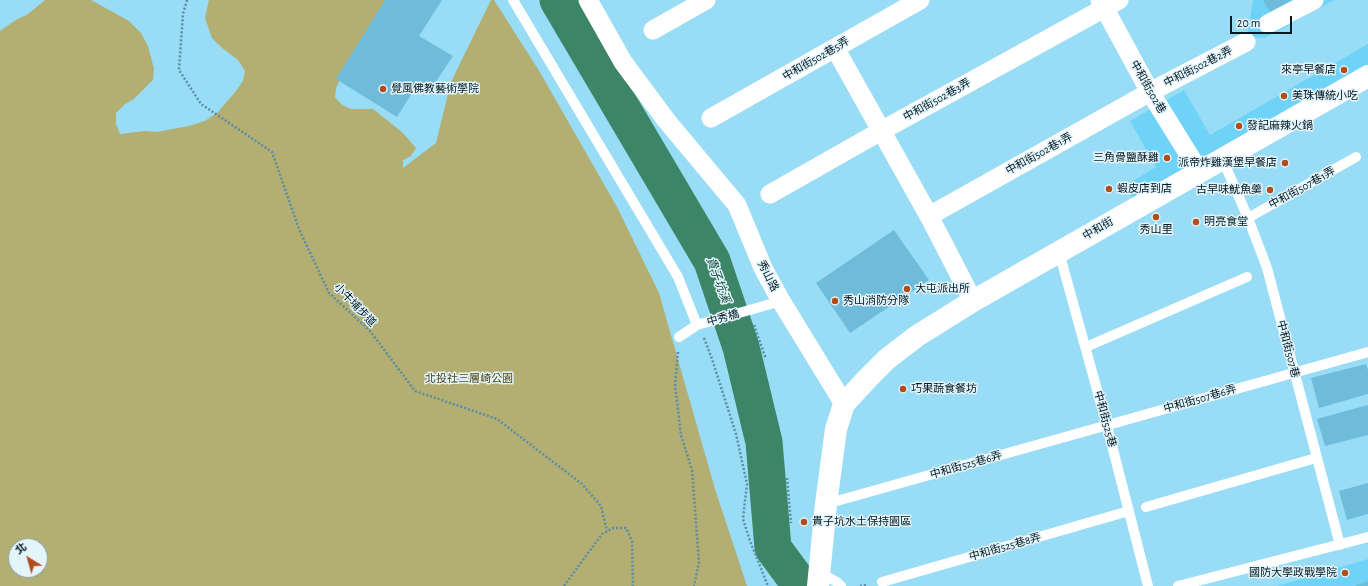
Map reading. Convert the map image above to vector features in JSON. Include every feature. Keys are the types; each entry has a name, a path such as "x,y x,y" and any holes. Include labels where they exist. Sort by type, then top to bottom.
{"street":[{"name":"秀山路","path":"588,0 623,62 666,120 737,205 763,268 781,301 844,404"},
{"path":"653,30 706,0"},
{"name":"中和街502巷5弄","path":"711,118 920,0"},
{"path":"1268,24 1314,0"},
{"name":"中和街502巷","path":"1108,3 1150,92 1199,171"},
{"name":"中和街502巷3弄","path":"770,194 1108,3"},
{"name":"中和街502巷2弄","path":"1150,92 1246,42"},
{"path":"835,48 929,216 973,301"},
{"name":"中和街","path":"844,404 867,378 887,359 918,336 973,301 1368,76"},
{"name":"中和街502巷1弄","path":"929,216 1150,92"},
{"path":"818,581 836,429 844,404"}],"lane":[{"path":"513,0 678,277 697,325"},
{"name":"中和街507巷1弄","path":"1248,218 1356,157"},
{"name":"中和街507巷","path":"1222,158 1248,218 1267,268 1340,545"},
{"name":"中和街525巷","path":"1059,252 1086,347 1148,586"},
{"path":"1086,347 1247,277"},
{"name":"中秀橋","path":"679,337 697,325 781,301"},
{"name":"中和街507巷6弄","path":"1107,426 1368,352"},
{"name":"中和街525巷6弄","path":"826,504 1107,426"},
{"path":"1146,507 1316,458"},
{"name":"中和街525巷8弄","path":"882,582 1129,511"},
{"path":"1178,586 1368,538"},
{"path":"818,581 837,582 840,586"}],"path":[{"name":"小牛埔步道","path":"187,0 183,14 179,70 201,104 272,152 299,229 329,293 370,331 416,391 497,419 582,484 601,506 607,531"},
{"path":"748,310 766,359"},
{"path":"697,325 703,334 712,359 736,434 747,484 743,519 768,586"},
{"path":"679,337 675,385 681,435 692,470 699,562 694,586"},
{"path":"787,478 791,523"},
{"path":"564,586 602,534 613,528 626,528 632,541 633,586"}],"shaded area":[{"path":"1253,0 1334,0 1265,38 1247,37"},
{"path":"1368,44 1368,73 1137,206 1125,186 1156,167 1130,121 1184,90 1210,135"},
{"name":"國防大學政戰學院","path":"1368,559 1368,586 1277,586"}],"green space":[{"name":"北投社三層崎公園","path":"45,0 91,0 129,21 141,33 148,46 154,69 153,80 134,99 125,104 116,113 116,124 120,134 145,131 157,132 189,126 205,121 218,112 243,81 245,71 238,60 212,38 205,18 209,0 391,0 340,79 336,88 335,97 342,105 351,109 373,109 402,132 416,148 411,156 403,160 403,168 436,143 451,82 491,0 494,0 538,69 617,207 659,293 715,489 747,586 0,586 0,31 28,14"}],"building":[{"path":"385,0 442,0 419,36 453,56 431,89 419,82 397,117 336,79"},
{"path":"1263,0 1291,0 1270,12"},
{"path":"894,230 929,280 850,333 816,283"},
{"path":"1366,364 1368,370 1368,394 1319,408 1311,378"},
{"path":"1368,405 1368,435 1325,446 1317,419"},
{"path":"1368,483 1368,514 1347,520 1339,491"},
{"path":"1368,581 1368,586 1354,586"}],"waterway":[{"name":"貴子坑溪","path":"558,0 712,261 741,347 764,442 773,548 801,586"}],"place":[{"name":"來亭早餐店","path":"1344,70"},
{"name":"覺風佛教藝術學院","path":"383,89"},
{"name":"美珠傳統小吃","path":"1284,96"},
{"name":"發記麻辣火鍋","path":"1239,126"},
{"name":"三角骨鹽酥雞","path":"1167,158"},
{"name":"派帝炸雞漢堡早餐店","path":"1285,163"},
{"name":"蝦皮店到店","path":"1109,189"},
{"name":"古早味魷魚羹","path":"1270,190"},
{"name":"秀山里","path":"1156,217"},
{"name":"明亮食堂","path":"1196,222"},
{"name":"大屯派出所","path":"907,289"},
{"name":"秀山消防分隊","path":"835,301"},
{"name":"巧果蔬食餐坊","path":"903,389"},
{"name":"貴子坑水土保持園區","path":"804,522"},
{"name":"國防大學政戰學院","path":"1345,573"}]}
